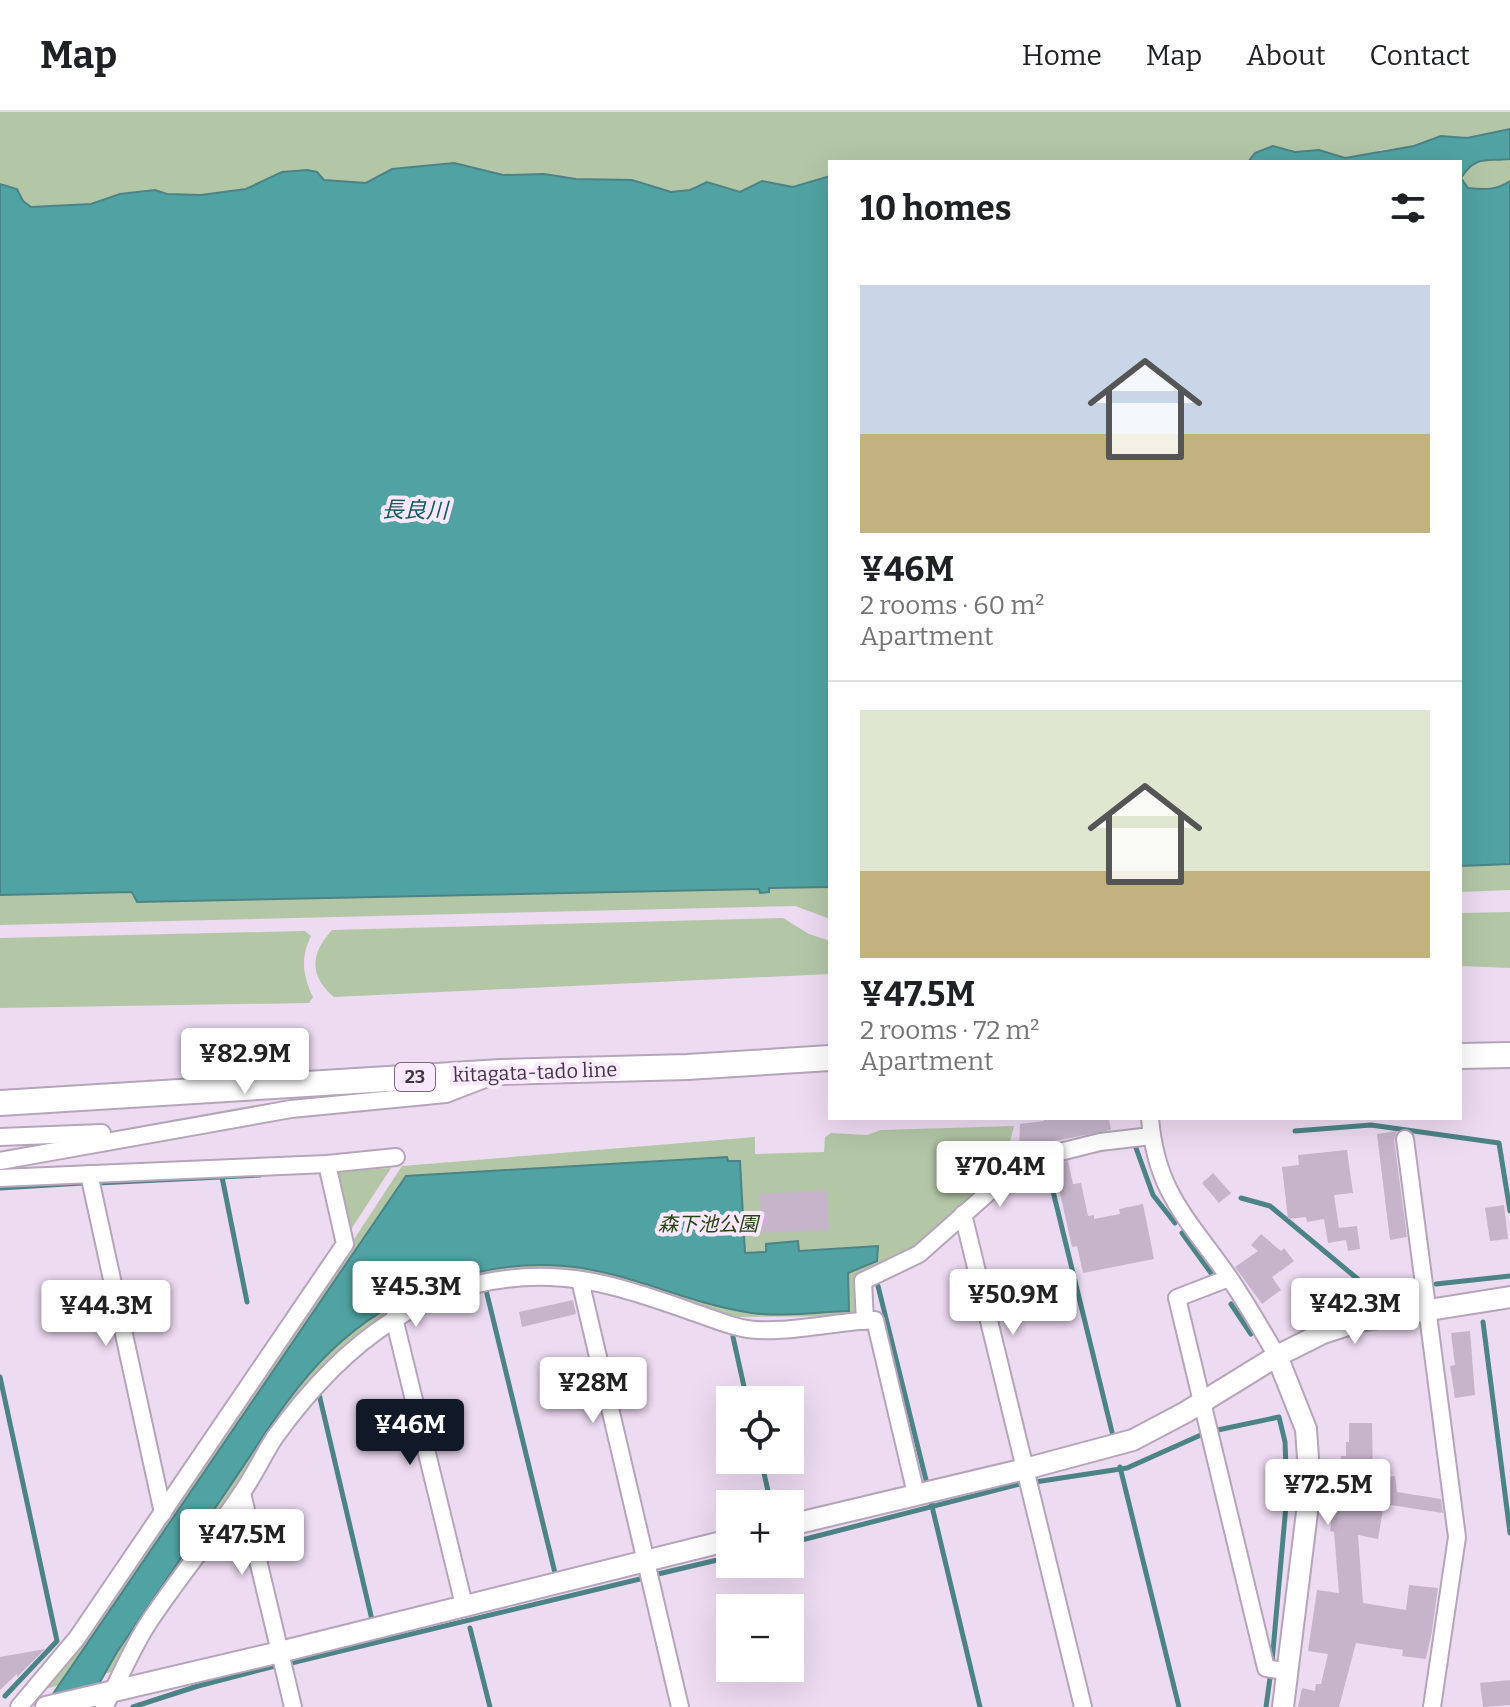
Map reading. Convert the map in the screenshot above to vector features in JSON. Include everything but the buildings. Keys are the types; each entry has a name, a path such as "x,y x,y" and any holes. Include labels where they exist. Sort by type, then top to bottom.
{"main road":[{"path":"1462,1056 1510,1055"},
{"name":"kitagata-tado line","path":"0,1103 501,1072 687,1067 828,1058"}],"street":[{"path":"0,1161 320,1105 446,1094 501,1072"},
{"path":"1150,1120 1155,1158 1183,1217 1229,1278 1277,1356 1306,1429 1310,1488 1283,1707"},
{"path":"0,1137 152,1132"},
{"path":"865,1321 863,1281 919,1254 1006,1177 1013,1160 1100,1142 1151,1136"},
{"path":"1405,1139 1457,1537 1432,1707"},
{"path":"0,1178 327,1164 396,1157"},
{"path":"19,1707 77,1638 345,1244 327,1164"},
{"path":"89,1174 163,1513"},
{"path":"963,1214 1083,1707"},
{"path":"109,1697 149,1622 242,1493 274,1439 316,1384 352,1348 394,1318 456,1290 528,1277 580,1280 655,1299 744,1329 875,1320 923,1492"},
{"path":"1229,1278 1177,1298 1266,1668 1288,1672"},
{"path":"580,1280 680,1707"},
{"path":"804,1522 1133,1440 1277,1356 1323,1333 1360,1321 1510,1297"},
{"path":"394,1318 464,1605"},
{"path":"242,1493 293,1707"},
{"path":"46,1707 109,1697 716,1543"}],"green space":[{"path":"0,112 1510,112 1510,129 1467,138 1441,136 1414,146 1381,150 1361,157 1345,158 1319,150 1295,152 1285,148 1255,153 1250,160 828,160 828,177 793,187 762,181 740,192 697,185 690,190 671,192 632,180 411,168 392,169 366,183 269,178 246,189 201,195 154,191 91,204 31,207 23,201 17,189 0,184"},
{"path":"1485,158 1510,159 1510,181 1494,189 1469,188 1462,177"},
{"path":"1510,864 1510,890 1462,892 1462,866"},
{"path":"828,887 828,918 795,906 0,925 0,895 132,892 137,902 760,889 760,892 769,888"},
{"path":"1510,912 1510,968 1462,966 1462,913"},
{"path":"783,918 809,934 828,940 828,974 334,997 320,981 315,965 316,956 332,930"},
{"path":"305,931 311,936 304,959 305,974 313,997 309,1003 0,1008 0,938"},
{"name":"森下池公園","path":"1014,1126 1002,1172 917,1250 855,1278 856,1316 737,1317 578,1275 455,1286 408,1303 354,1338 310,1382 115,1671 41,1690 402,1166 755,1137 755,1154 824,1152 825,1137 831,1133 867,1135 881,1130"},
{"path":"391,1168 348,1234 333,1172"}],"water":[{"path":"1510,129 1510,159 1477,162 1462,177 1462,160 1250,160 1255,153 1273,146 1295,152 1319,150 1345,158 1414,146 1441,136 1467,138"},
{"name":"長良川","path":"454,163 503,175 544,174 576,179 632,180 671,192 690,190 707,182 740,192 762,181 793,187 828,177 828,887 769,888 769,892 760,893 759,889 137,902 132,892 0,895 0,184 17,189 23,201 31,207 91,204 120,194 155,190 167,194 201,195 246,189 282,172 307,170 317,172 324,180 366,183 392,169"},
{"path":"1462,179 1468,188 1479,189 1495,188 1510,181 1510,864 1462,866"},
{"name":"森下池公園","path":"727,1157 728,1161 740,1161 745,1253 766,1252 766,1244 798,1241 799,1251 878,1246 877,1261 848,1273 849,1311 752,1313 705,1303 611,1274 564,1266 532,1265 469,1274 409,1296 355,1330 302,1383 275,1418 117,1652 100,1682 76,1707 44,1707 406,1176"}],"waterway":[{"path":"1295,1131 1371,1125 1499,1143 1510,1211"},
{"path":"1136,1148 1153,1195 1175,1223"},
{"path":"98,1183 260,1175"},
{"path":"1049,1175 1112,1432"},
{"path":"222,1177 247,1302"},
{"path":"0,1188 83,1183"},
{"path":"1241,1198 1270,1206 1377,1295 1414,1291"},
{"path":"1182,1233 1211,1273"},
{"path":"1436,1284 1510,1276"},
{"path":"878,1286 928,1488"},
{"path":"486,1290 555,1573"},
{"path":"1231,1304 1251,1334"},
{"path":"1483,1322 1510,1533"},
{"path":"733,1337 744,1386"},
{"path":"0,1377 57,1641 5,1696"},
{"path":"319,1394 372,1620"},
{"path":"1213,1431 1279,1417 1285,1442 1287,1494 1272,1662"},
{"path":"1035,1482 1127,1468 1203,1434"},
{"path":"1120,1467 1179,1707"},
{"path":"764,1474 768,1490"},
{"path":"804,1539 1020,1484"},
{"path":"930,1498 980,1707"},
{"path":"658,1574 716,1560"},
{"path":"291,1663 644,1578"},
{"path":"470,1628 490,1707"},
{"path":"133,1707 275,1666"},
{"path":"1266,1707 1270,1678"}]}
